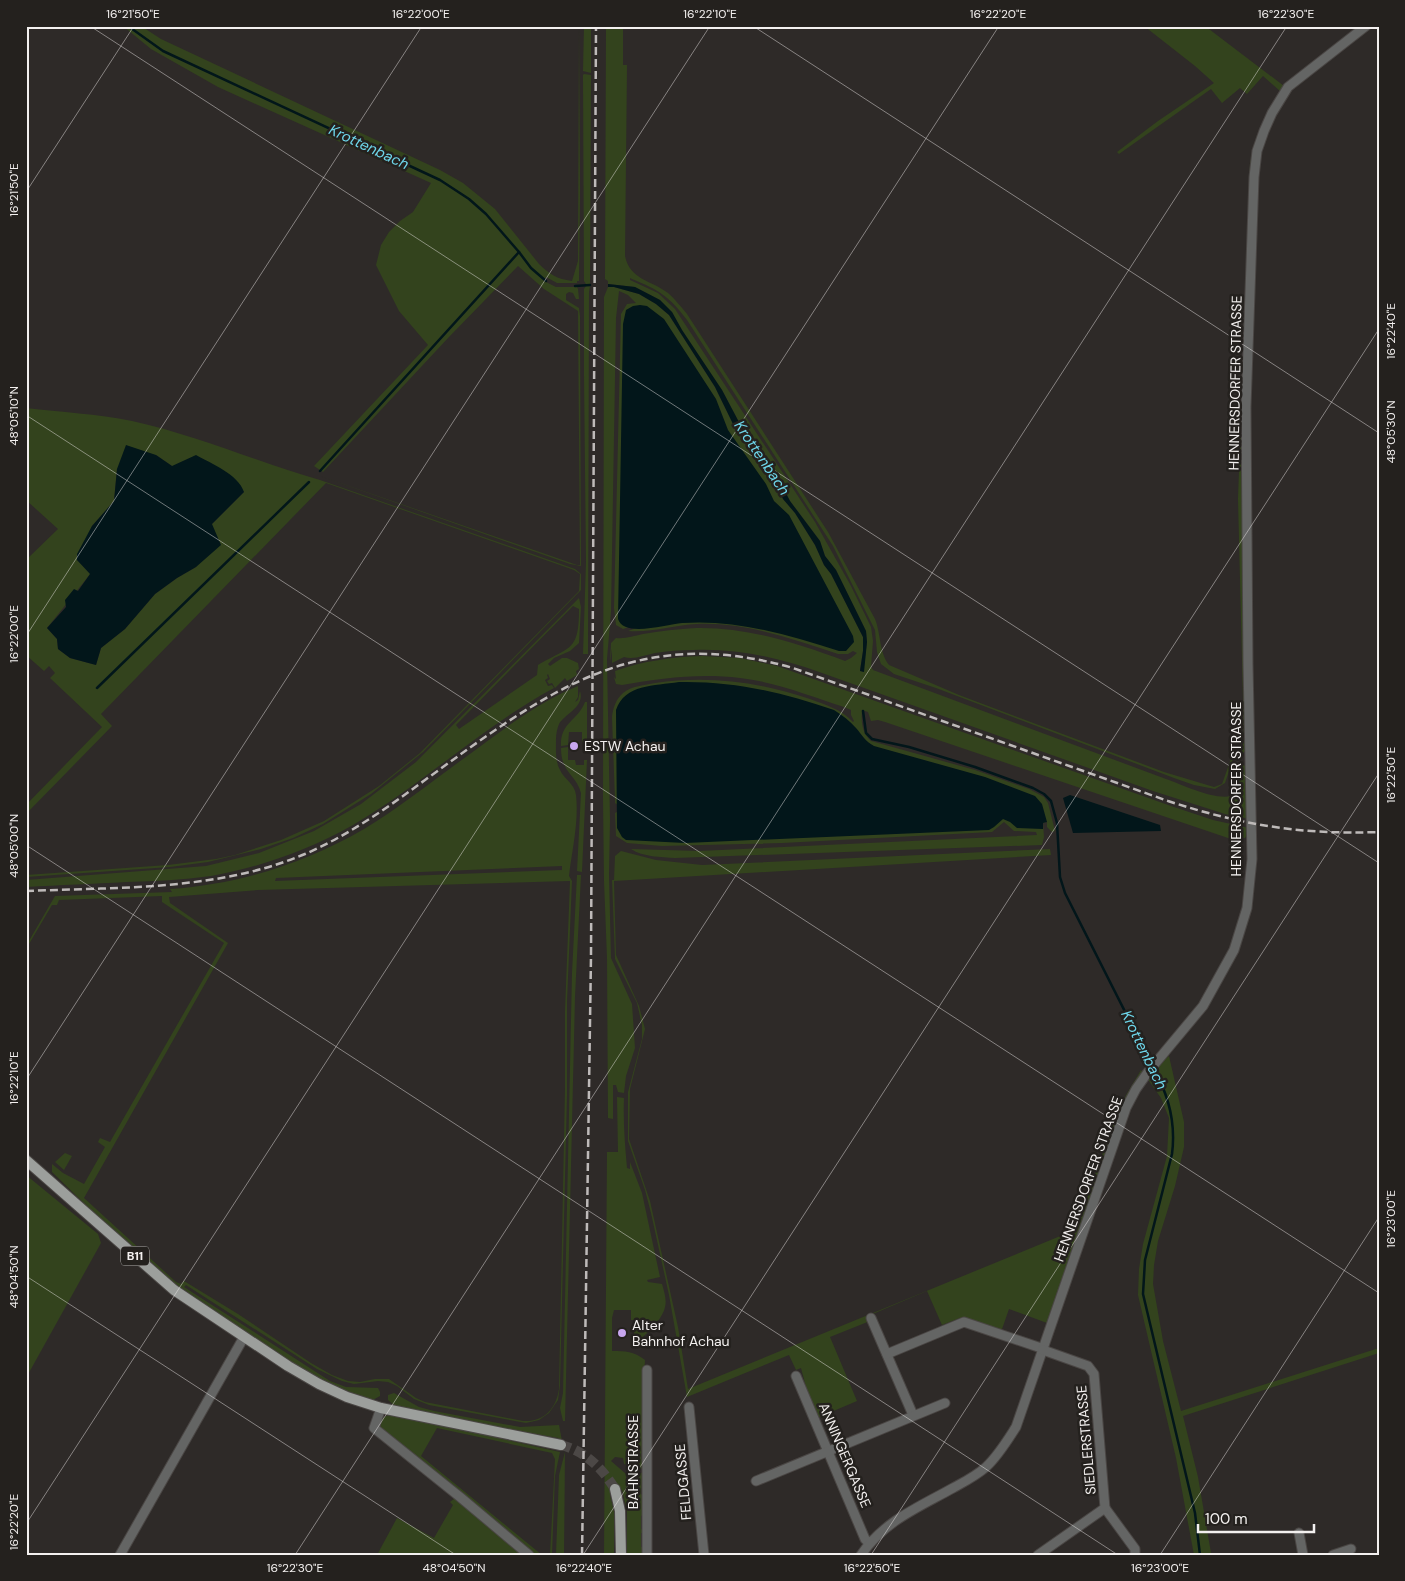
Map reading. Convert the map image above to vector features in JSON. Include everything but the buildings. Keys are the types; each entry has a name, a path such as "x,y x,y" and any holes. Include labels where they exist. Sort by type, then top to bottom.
{"main road":[{"name":"B11","path":"26,1160 167,1285 244,1337 319,1384 347,1397 381,1408 561,1445"},
{"path":"615,1489 620,1511 620,1555"}],"street":[{"name":"HENNERSDORFER STRASSE","path":"861,1555 878,1533 900,1517 970,1479 986,1467 1001,1450 1016,1427 1126,1108 1148,1072 1203,1006 1234,950 1247,908 1252,859 1246,407 1254,177 1257,151 1272,113 1288,87 1366,26"},
{"path":"871,1318 913,1415"},
{"name":"SIEDLERSTRASSE","path":"887,1354 964,1322 1088,1366 1094,1374 1105,1508 1038,1555"},
{"path":"120,1555 244,1337"},
{"name":"BAHNSTRASSE","path":"647,1370 647,1555"},
{"name":"ANNINGERGASSE","path":"796,1376 864,1539 869,1543"},
{"path":"756,1481 945,1402"},
{"name":"FELDGASSE","path":"689,1407 704,1555"},
{"path":"381,1408 374,1428 529,1555"},
{"path":"1105,1508 1135,1549 1136,1555"},
{"path":"1299,1533 1303,1555"},
{"path":"1333,1555 1350,1549"}],"green space":[{"path":"123,26 141,26 161,39 440,170 463,183 495,209 543,268 558,277 572,281 578,261 579,26 579,281 577,283 557,283 546,277 544,281 556,287 577,287 578,289 579,299 576,299 573,293 569,292 566,294 566,300 579,308 580,316 581,566 570,564 320,476 580,565 578,311 544,289 518,266 323,472 314,466 428,345 399,311 376,265 381,245 389,232 413,212 431,183 218,87 151,49"},
{"path":"584,26 591,26 591,73 583,71"},
{"path":"606,26 623,26 623,65 627,65 625,256 628,264 636,275 668,293 687,314 828,532 875,619 883,654 889,665 959,695 1164,772 1214,787 1222,784 1231,759 1242,748 1244,741 1238,499 1250,162 1254,151 1252,175 1246,751 1233,759 1225,783 1215,789 1194,785 1174,778 894,674 881,664 877,652 875,630 833,546 687,320 675,305 663,295 630,278 630,280 658,293 675,309 815,522 851,586 871,627 873,641 871,667 873,670 1207,794 1224,797 1231,796 1239,766 1244,765 1246,767 1249,819 1225,814 1153,791 822,673 759,655 743,652 688,650 660,652 636,658 624,657 612,663 612,649 610,663 611,643 616,638 696,628 734,630 772,637 845,661 857,653 853,651 848,654 838,654 769,633 733,626 697,624 654,630 628,631 639,627 638,624 623,629 616,625 614,608 621,314 627,304 636,303 628,295 619,291 616,318 611,612 607,659 610,820 609,874 611,958 632,1004 635,1048 626,1076 624,1093 618,1092 616,1085 613,1085 613,1119 608,1118 603,798 604,297 608,287 639,294 656,304 669,315 715,387 734,426 773,477 783,499 795,513 831,574 863,637 860,670 863,672 867,642 866,631 836,570 825,556 820,541 790,501 775,472 741,426 722,390 672,312 660,300 635,287 608,284 608,281 605,279"},
{"path":"1144,26 1205,26 1284,86 1280,91 1263,76 1247,94 1240,88 1222,103 1211,89 1119,154 1117,152 1158,121 1214,83"},
{"path":"584,74 591,75 590,284 586,284 584,281"},
{"path":"586,286 590,286 588,654 583,654 586,562 584,289"},
{"path":"26,408 132,421 203,441 320,480 575,569 581,574 581,590 423,752 371,794 323,824 293,838 261,849 208,862 170,867 26,877 26,875 168,865 216,859 281,840 324,821 379,786 420,753 579,591 580,574 574,570 326,483 101,714 112,726 26,814 26,805 102,727 50,678 55,673 49,666 44,671 26,655 26,560 58,529 26,500","holes":["156,455 172,466 244,492 212,524 196,567 155,594 125,629 101,648 96,665 70,658 58,649 57,639 47,628 91,573 77,560 92,526 114,501 117,469"]},
{"path":"579,598 581,607 579,643 570,651 554,658 548,664 550,666 562,658 567,658 578,663 577,675 567,681 565,678 555,688 552,683 549,684 547,681 550,679 548,674 548,678 545,680 548,686 552,685 554,688 502,720 379,809 336,834 302,850 248,868 211,876 169,880 26,887 26,880 206,866 259,853 314,831 361,804 416,762","holes":["573,606 579,609 577,633 570,646 538,665 537,675 459,729 456,725"]},
{"path":"702,656 740,658 777,666 1171,806 1213,820 1249,828 1249,833 1245,838 1228,838 885,722 871,721 868,712 862,710 863,727 871,741 975,770 1029,789 1044,797 1048,803 1055,831 1052,832 1047,827 1047,822 1043,823 1044,837 1042,845 675,858 641,854 631,849 699,851 1037,835 1036,832 1014,831 1004,822 992,832 782,843 662,846 627,843 616,836 615,813 620,810 619,806 615,803 612,717 617,701 626,691 643,685 675,681 714,680 753,684 810,699 833,708 854,721 851,710 844,707 793,690 753,680 695,676 666,678 622,685 616,684 614,677 616,679 615,671 647,662"},
{"path":"578,686 578,697 575,702 578,700 580,691 581,697 577,706 559,724 556,737 557,763 574,788 577,805 569,876 572,881 567,1002 567,1096 560,1385 558,1400 549,1413 539,1420 526,1423 429,1405 414,1399 397,1386 388,1382 378,1381 354,1384 342,1381 317,1369 186,1285 184,1287 330,1381 346,1387 378,1388 380,1396 371,1401 351,1394 310,1374 187,1294 98,1217 52,1172 52,1164 63,1173 84,1184 105,1147 98,1142 100,1138 110,1142 224,943 162,902 162,896 59,900 57,905 52,905 26,949 26,946 55,896 172,892 170,889 246,877 294,862 318,852 377,821 519,719","holes":["562,866 562,870 275,881 276,878","570,881 565,1011 559,1389 555,1403 543,1417 523,1421 425,1402 389,1379 360,1382 348,1381 332,1375 184,1281 181,1284 176,1282 84,1198 228,943 170,903 169,897 258,890"]},
{"path":"585,702 587,702 587,742 582,742 582,732 569,732 568,745 561,746 563,732"},
{"path":"568,747 568,760 575,760 576,765 584,765 584,760 587,760 582,872 577,871 581,793 576,781 563,763 561,748"},
{"path":"1050,849 1051,855 614,881 616,955 639,1006 645,1029 630,1089 629,1139 650,1201 678,1327 688,1389 1075,1230 1112,1127 1126,1095 1141,1070 1143,1073 1119,1115 1047,1323 1009,1309 1001,1332 960,1318 942,1325 927,1291 868,1316 870,1321 830,1337 857,1401 817,1418 810,1402 801,1368 796,1370 789,1355 687,1397 669,1295 651,1213 628,1141 628,1092 642,1039 642,1025 637,1003 615,959 612,880 614,880 615,856 621,851 656,860 702,865"},
{"path":"577,875 581,875 575,997 565,1421 563,1421 560,1408 563,1393 572,973"},
{"path":"1169,1056 1184,1122 1184,1147 1175,1186 1158,1241 1153,1284 1163,1341 1181,1411 1379,1348 1379,1353 1183,1416 1198,1477 1211,1553 1216,1553 1216,1555 1194,1555 1176,1458 1138,1295 1139,1269 1143,1244 1167,1156 1169,1118 1161,1098 1147,1078"},
{"path":"617,1097 624,1098 627,1168 630,1169 630,1162 642,1193 660,1277 647,1280 648,1282 662,1284 666,1301 664,1312 657,1322 648,1333 634,1343 634,1320 631,1320 631,1310 614,1310 612,1318 612,1351 629,1352 645,1360 644,1374 642,1376 642,1389 644,1389 641,1459 643,1460 644,1468 639,1469 624,1464 623,1458 615,1457 611,1461 626,1474 626,1482 633,1482 634,1474 642,1473 644,1475 641,1494 643,1495 641,1529 643,1533 641,1533 641,1547 643,1547 644,1555 627,1555 627,1512 622,1490 619,1488 611,1491 610,1495 614,1512 614,1552 613,1555 604,1555 607,1152 618,1152"},
{"path":"65,1153 72,1156 64,1170 55,1162"},
{"path":"26,1175 98,1234 101,1243 26,1378"},
{"path":"394,1393 419,1407 434,1411 520,1427 559,1425 562,1441 558,1438 397,1408 388,1400 388,1395"},
{"path":"392,1414 560,1452 555,1476 552,1555 550,1555 555,1459 552,1453 437,1428 421,1456 542,1555 535,1555 382,1429 380,1424 382,1419"},
{"path":"565,1452 564,1555 556,1555 559,1475"},
{"path":"455,1498 523,1555 377,1555 397,1518 434,1538 453,1505 450,1502"}],"water":[{"path":"608,284 635,287 660,300 672,312 722,390 741,426 775,472 790,501 820,541 825,556 836,570 866,631 867,642 864,672 860,671 863,637 831,574 795,513 783,499 773,477 734,426 715,387 669,315 656,304 639,294 608,287"},
{"path":"640,305 647,306 664,319 716,399 728,430 766,484 774,501 789,515 853,636 854,642 846,651 839,651 781,634 722,623 682,623 637,629 622,625 618,619 623,324 626,310"},
{"path":"126,445 156,455 172,466 196,455 230,475 244,492 212,524 221,545 196,567 155,594 125,629 101,648 96,665 70,658 58,649 57,639 47,628 66,607 65,600 74,589 78,591 90,574 77,560 77,554 92,526 114,501 117,469"},
{"path":"679,682 719,683 757,689 834,710 849,721 874,746 985,777 1035,796 1042,804 1047,822 1043,823 1043,829 1017,828 1003,819 989,830 685,843 626,840 617,828 616,710 620,701 633,691 650,686"},
{"path":"1070,795 1160,825 1161,831 1073,833 1063,798"}],"waterway":[{"name":"Krottenbach","path":"128,26 163,51 440,180 469,199 486,214 531,268 546,281"},
{"path":"320,471 519,252"},
{"name":"Krottenbach","path":"575,286 590,285"},
{"path":"97,688 309,482"},
{"name":"Krottenbach","path":"863,711 866,733 872,739 909,747 975,767 1033,788 1044,794 1051,801 1057,823 1060,877 1065,893 1151,1063"},
{"name":"Krottenbach","path":"1153,1068 1159,1078 1170,1110 1173,1143 1172,1154 1145,1260 1143,1294 1195,1513 1200,1555"}],"tunnel":[{"path":"561,1445 578,1451 592,1461 599,1467 615,1489"}],"railway":[{"path":"582,1555 591,956 596,26"},
{"path":"26,891 168,885 238,875 272,866 321,847 352,830 396,801 469,748 553,694 596,674 639,660 686,654 737,656 793,668 1168,801 1221,816 1272,827 1297,830 1351,833 1379,832"}],"place":[{"name":"ESTW Achau","path":"574,746"},
{"name":"Alter Bahnhof Achau","path":"622,1333"}]}
